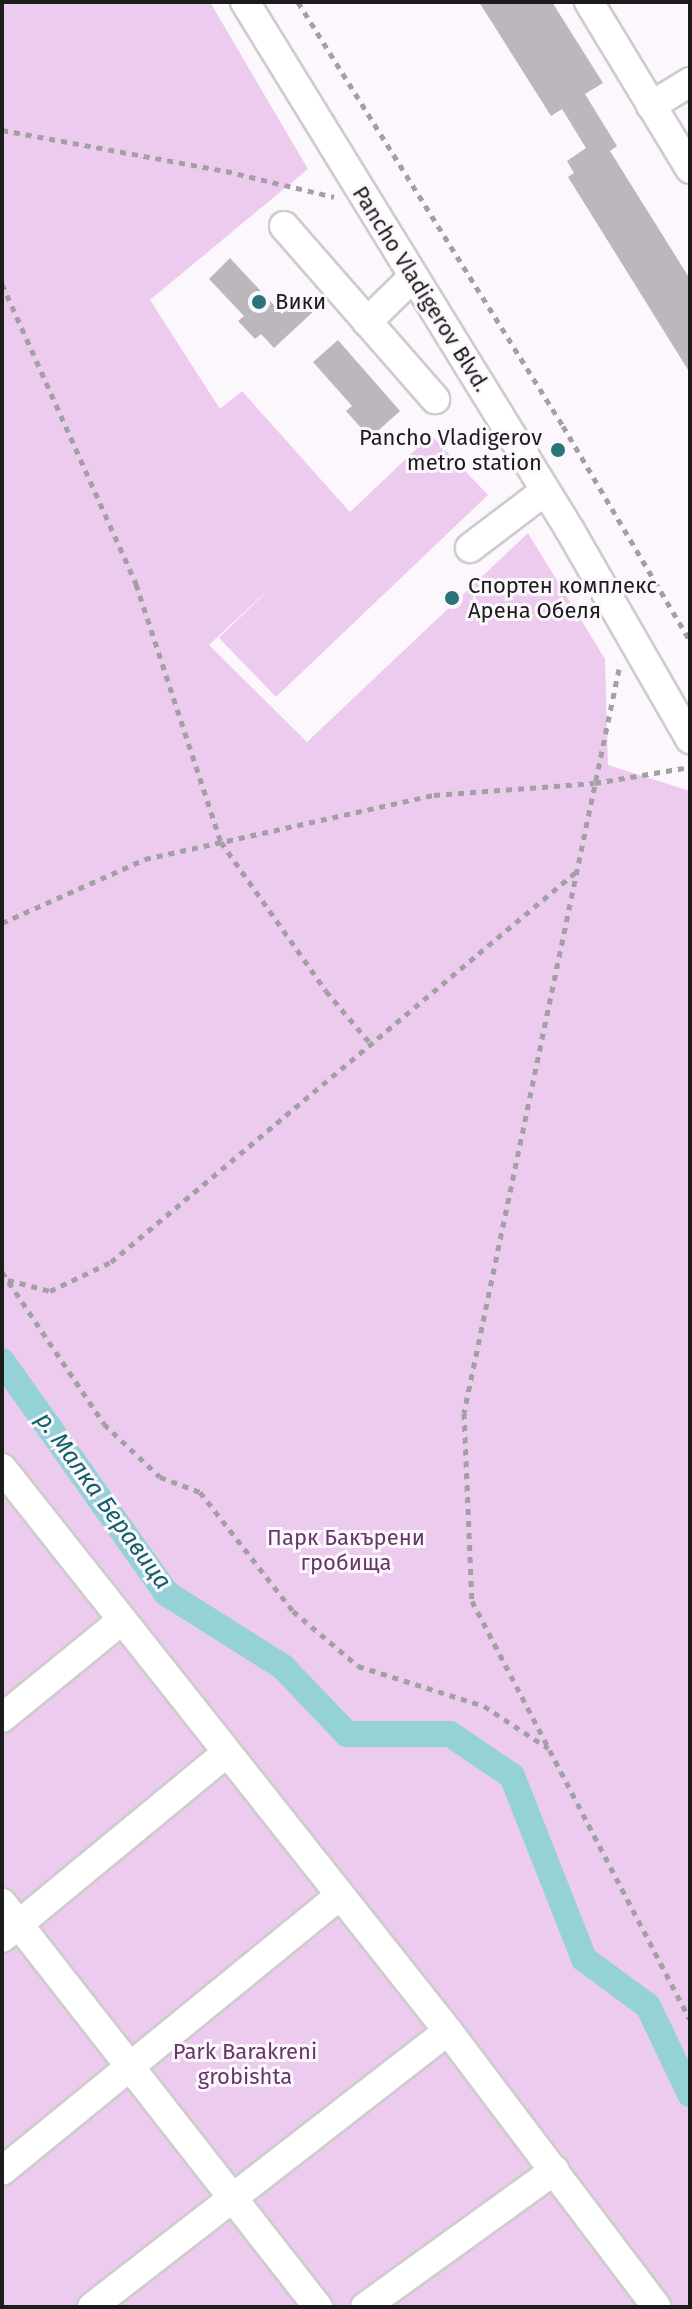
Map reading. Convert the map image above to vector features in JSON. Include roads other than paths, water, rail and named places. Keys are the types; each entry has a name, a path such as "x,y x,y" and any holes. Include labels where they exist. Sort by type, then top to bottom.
{"street":[{"name":"Pancho Vladigerov Blvd.","path":"245,2 545,491 684,702 690,739"},
{"path":"589,2 690,169"},
{"path":"651,106 690,82"},
{"path":"284,226 435,399"},
{"path":"367,322 413,277"},
{"path":"470,548 545,491"},
{"path":"7,1485 121,1621 448,2031 657,2307"},
{"path":"2,1718 121,1621"},
{"path":"225,1754 8,1922 130,2067 318,2307"},
{"path":"2,2171 339,1896"},
{"path":"92,2307 448,2031"},
{"path":"365,2307 555,2170"}],"waterway":[{"name":"р. Малка Беравица","path":"2,1361 166,1593 283,1667 347,1734 450,1734 512,1776 584,1959 648,2006 690,2094"}],"place":[{"name":"Вики","path":"259,302"},
{"name":"Pancho Vladigerov metro station","path":"558,450"},
{"name":"Спортен комплекс Арена Обеля","path":"452,598"}],"park label":[{"name":"Парк Бакърени гробища","path":"346,1550"},
{"name":"Park Barakreni grobishta","path":"245,2064"}]}
